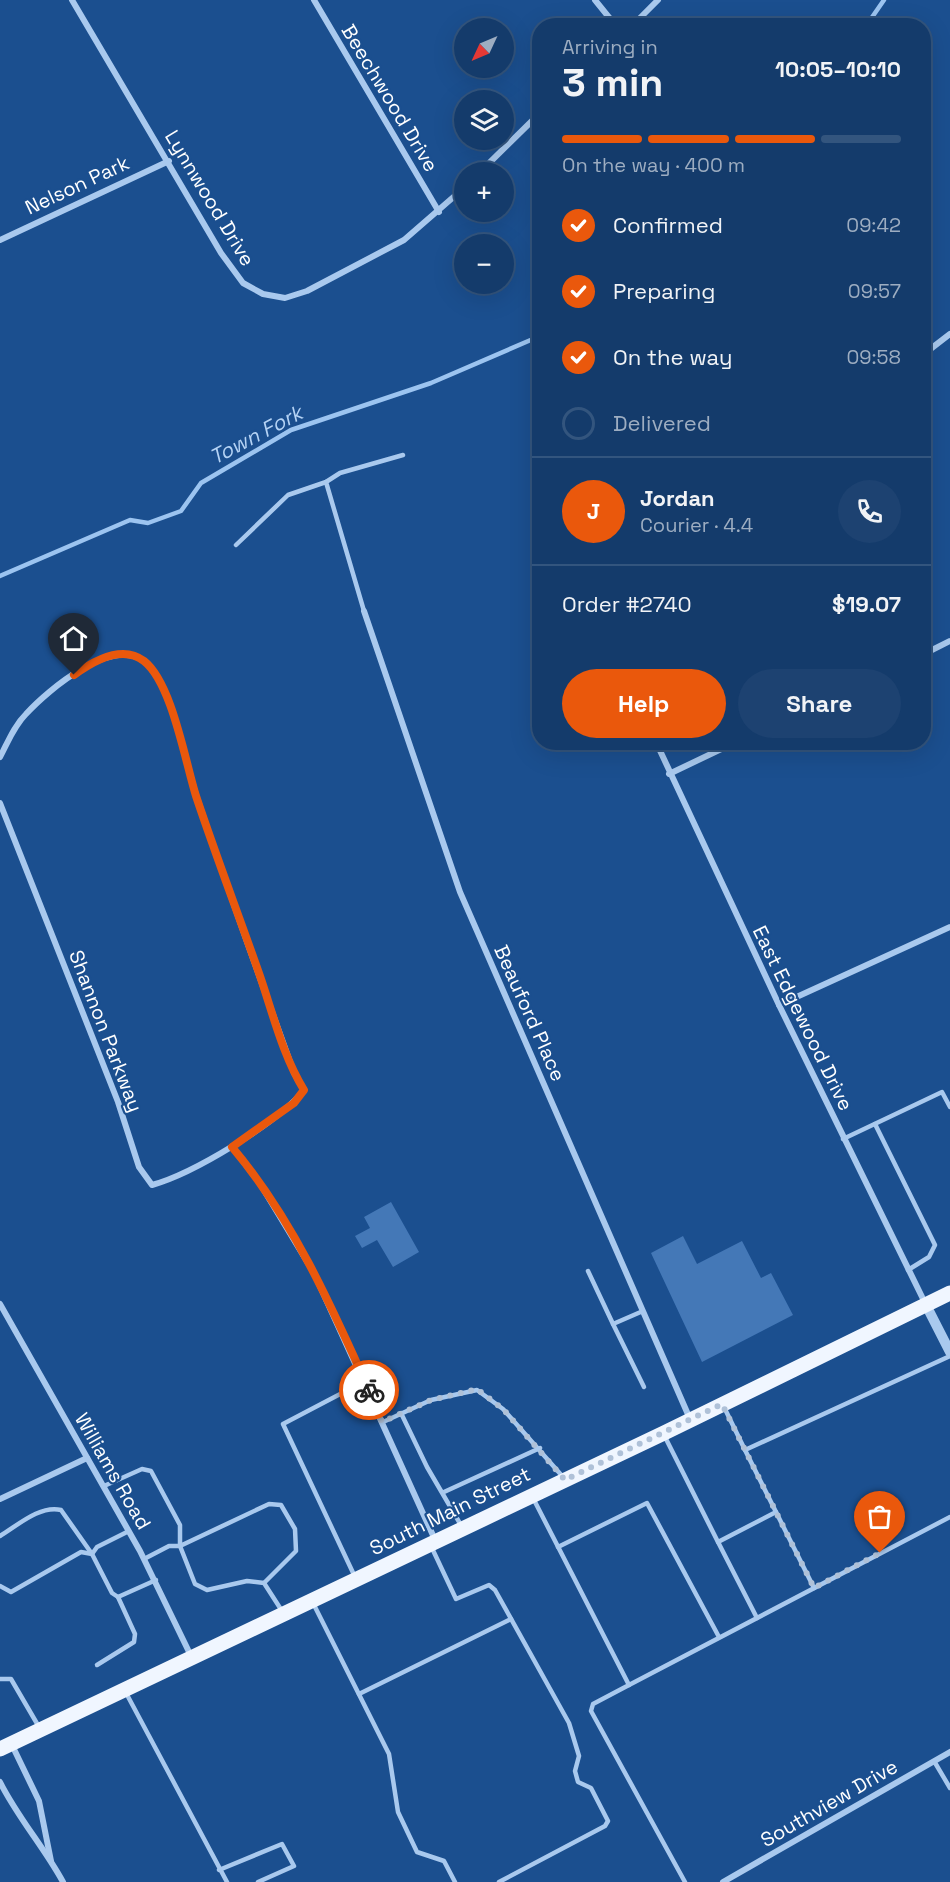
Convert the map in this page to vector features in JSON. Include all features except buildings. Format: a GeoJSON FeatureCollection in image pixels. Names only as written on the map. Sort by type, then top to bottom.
{"type":"FeatureCollection","features":[{"type":"Feature","properties":{"kind":"main road","name":"South Main Street"},"geometry":{"type":"LineString","coordinates":[[5,1746],[664,1433],[950,1293]]}},
{"type":"Feature","properties":{"kind":"street","name":"Lynnwood Drive"},"geometry":{"type":"LineString","coordinates":[[72,0],[169,161],[221,253],[243,283],[263,294],[285,298],[307,291],[404,240],[454,198]]}},
{"type":"Feature","properties":{"kind":"street","name":"Beechwood Drive"},"geometry":{"type":"LineString","coordinates":[[314,0],[439,212]]}},
{"type":"Feature","properties":{"kind":"street"},"geometry":{"type":"LineString","coordinates":[[595,0],[610,18]]}},
{"type":"Feature","properties":{"kind":"street"},"geometry":{"type":"LineString","coordinates":[[640,18],[658,0]]}},
{"type":"Feature","properties":{"kind":"street"},"geometry":{"type":"LineString","coordinates":[[490,162],[532,121]]}},
{"type":"Feature","properties":{"kind":"street","name":"Nelson Park"},"geometry":{"type":"LineString","coordinates":[[0,240],[169,161]]}},
{"type":"Feature","properties":{"kind":"street"},"geometry":{"type":"LineString","coordinates":[[931,349],[950,334]]}},
{"type":"Feature","properties":{"kind":"street","name":"Beauford Place"},"geometry":{"type":"LineString","coordinates":[[364,611],[460,892],[690,1419]]}},
{"type":"Feature","properties":{"kind":"street"},"geometry":{"type":"LineString","coordinates":[[931,650],[950,641]]}},
{"type":"Feature","properties":{"kind":"street","name":"Shannon Parkway"},"geometry":{"type":"LineString","coordinates":[[0,757],[26,713],[47,693],[87,665],[113,655],[125,654],[145,662],[159,677],[196,795],[294,1073],[304,1090],[294,1103],[232,1147],[173,1179],[152,1185],[145,1177],[118,1102],[0,804]]}},
{"type":"Feature","properties":{"kind":"street","name":"East Edgewood Drive"},"geometry":{"type":"LineString","coordinates":[[659,750],[843,1139],[926,1305]]}},
{"type":"Feature","properties":{"kind":"street"},"geometry":{"type":"LineString","coordinates":[[669,774],[719,750]]}},
{"type":"Feature","properties":{"kind":"street"},"geometry":{"type":"LineString","coordinates":[[779,1005],[950,927]]}},
{"type":"Feature","properties":{"kind":"street"},"geometry":{"type":"LineString","coordinates":[[232,1147],[259,1182],[297,1241],[365,1381],[433,1543]]}},
{"type":"Feature","properties":{"kind":"street","name":"Williams Road"},"geometry":{"type":"LineString","coordinates":[[0,1304],[156,1580],[191,1657]]}},
{"type":"Feature","properties":{"kind":"street"},"geometry":{"type":"LineString","coordinates":[[926,1305],[950,1354]]}},
{"type":"Feature","properties":{"kind":"street"},"geometry":{"type":"LineString","coordinates":[[0,1498],[87,1458]]}},
{"type":"Feature","properties":{"kind":"street"},"geometry":{"type":"LineString","coordinates":[[5,1746],[39,1801],[51,1861]]}},
{"type":"Feature","properties":{"kind":"street","name":"Southview Drive"},"geometry":{"type":"LineString","coordinates":[[723,1882],[950,1752]]}},
{"type":"Feature","properties":{"kind":"street"},"geometry":{"type":"LineString","coordinates":[[0,1782],[15,1813],[51,1861],[63,1882]]}},
{"type":"Feature","properties":{"kind":"lane"},"geometry":{"type":"LineString","coordinates":[[236,545],[288,495],[326,482],[340,473],[403,455]]}},
{"type":"Feature","properties":{"kind":"lane"},"geometry":{"type":"LineString","coordinates":[[326,482],[364,611]]}},
{"type":"Feature","properties":{"kind":"lane"},"geometry":{"type":"LineString","coordinates":[[843,1139],[950,1089]]}},
{"type":"Feature","properties":{"kind":"lane"},"geometry":{"type":"LineString","coordinates":[[942,1092],[950,1107]]}},
{"type":"Feature","properties":{"kind":"lane"},"geometry":{"type":"LineString","coordinates":[[874,1124],[935,1245],[929,1257],[908,1270]]}},
{"type":"Feature","properties":{"kind":"lane"},"geometry":{"type":"LineString","coordinates":[[588,1271],[644,1387]]}},
{"type":"Feature","properties":{"kind":"lane"},"geometry":{"type":"LineString","coordinates":[[613,1324],[643,1311]]}},
{"type":"Feature","properties":{"kind":"lane"},"geometry":{"type":"LineString","coordinates":[[745,1450],[950,1354]]}},
{"type":"Feature","properties":{"kind":"lane"},"geometry":{"type":"LineString","coordinates":[[356,1580],[283,1424],[365,1381]]}},
{"type":"Feature","properties":{"kind":"lane"},"geometry":{"type":"LineString","coordinates":[[382,1422],[431,1400],[477,1389],[503,1409],[540,1448],[565,1480]]}},
{"type":"Feature","properties":{"kind":"lane"},"geometry":{"type":"LineString","coordinates":[[722,1404],[814,1588]]}},
{"type":"Feature","properties":{"kind":"lane"},"geometry":{"type":"LineString","coordinates":[[401,1413],[427,1467],[444,1492],[463,1529]]}},
{"type":"Feature","properties":{"kind":"lane"},"geometry":{"type":"LineString","coordinates":[[664,1433],[757,1618]]}},
{"type":"Feature","properties":{"kind":"lane"},"geometry":{"type":"LineString","coordinates":[[444,1492],[540,1448]]}},
{"type":"Feature","properties":{"kind":"lane"},"geometry":{"type":"LineString","coordinates":[[104,1486],[142,1469],[151,1471],[180,1525],[180,1546],[195,1584],[207,1590],[247,1581],[264,1583]]}},
{"type":"Feature","properties":{"kind":"lane"},"geometry":{"type":"LineString","coordinates":[[531,1496],[629,1685]]}},
{"type":"Feature","properties":{"kind":"lane"},"geometry":{"type":"LineString","coordinates":[[558,1547],[646,1503],[720,1637]]}},
{"type":"Feature","properties":{"kind":"lane"},"geometry":{"type":"LineString","coordinates":[[144,1559],[169,1546],[180,1546],[269,1504],[280,1505],[295,1529],[296,1551],[264,1583]]}},
{"type":"Feature","properties":{"kind":"lane"},"geometry":{"type":"LineString","coordinates":[[0,1536],[42,1511],[61,1510],[92,1554],[112,1593],[118,1597],[135,1634],[134,1642],[97,1665]]}},
{"type":"Feature","properties":{"kind":"lane"},"geometry":{"type":"LineString","coordinates":[[718,1542],[776,1512]]}},
{"type":"Feature","properties":{"kind":"lane"},"geometry":{"type":"LineString","coordinates":[[685,1882],[591,1711],[593,1704],[950,1517]]}},
{"type":"Feature","properties":{"kind":"lane"},"geometry":{"type":"LineString","coordinates":[[92,1554],[97,1547],[129,1531]]}},
{"type":"Feature","properties":{"kind":"lane"},"geometry":{"type":"LineString","coordinates":[[433,1543],[456,1599],[489,1585],[495,1590],[569,1723],[579,1756],[575,1772],[578,1782],[591,1788],[608,1821],[605,1826],[499,1882]]}},
{"type":"Feature","properties":{"kind":"lane"},"geometry":{"type":"LineString","coordinates":[[0,1586],[11,1592],[81,1552],[92,1554]]}},
{"type":"Feature","properties":{"kind":"lane"},"geometry":{"type":"LineString","coordinates":[[118,1597],[156,1580]]}},
{"type":"Feature","properties":{"kind":"lane"},"geometry":{"type":"LineString","coordinates":[[264,1583],[284,1614]]}},
{"type":"Feature","properties":{"kind":"lane"},"geometry":{"type":"LineString","coordinates":[[312,1601],[389,1754],[398,1812],[417,1852],[444,1861],[455,1882]]}},
{"type":"Feature","properties":{"kind":"lane"},"geometry":{"type":"LineString","coordinates":[[359,1694],[511,1619]]}},
{"type":"Feature","properties":{"kind":"lane"},"geometry":{"type":"LineString","coordinates":[[0,1679],[10,1679],[40,1729]]}},
{"type":"Feature","properties":{"kind":"lane"},"geometry":{"type":"LineString","coordinates":[[124,1689],[227,1882]]}},
{"type":"Feature","properties":{"kind":"lane"},"geometry":{"type":"LineString","coordinates":[[934,1761],[950,1788]]}},
{"type":"Feature","properties":{"kind":"lane"},"geometry":{"type":"LineString","coordinates":[[219,1870],[282,1844],[294,1866],[258,1882]]}},
{"type":"Feature","properties":{"kind":"waterway","name":"Town Fork"},"geometry":{"type":"LineString","coordinates":[[872,18],[884,0]]}},
{"type":"Feature","properties":{"kind":"waterway","name":"Town Fork"},"geometry":{"type":"LineString","coordinates":[[0,576],[130,520],[148,523],[181,511],[201,483],[291,430],[431,383],[532,339]]}},
{"type":"Feature","properties":{"kind":"way so far"},"geometry":{"type":"LineString","coordinates":[[369,1390],[382,1422],[431,1400],[477,1389],[503,1409],[540,1448],[565,1480],[722,1404],[814,1588],[880,1553]]}},
{"type":"Feature","properties":{"kind":"route"},"geometry":{"type":"LineString","coordinates":[[74,675],[87,665],[113,655],[125,654],[136,656],[145,662],[159,677],[196,795],[294,1073],[304,1090],[294,1103],[232,1147],[259,1182],[297,1241],[369,1390]]}}]}
